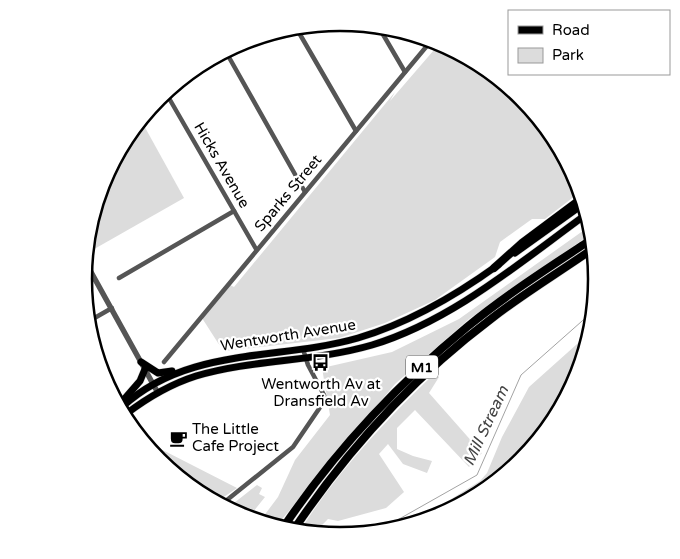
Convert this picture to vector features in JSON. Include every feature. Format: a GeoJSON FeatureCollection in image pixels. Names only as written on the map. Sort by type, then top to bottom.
{"type":"FeatureCollection","features":[{"type":"Feature","properties":{"kind":"highway"},"geometry":{"type":"LineString","coordinates":[[494,268],[522,243],[576,202]]}},
{"type":"Feature","properties":{"kind":"highway","name":"M1"},"geometry":{"type":"LineString","coordinates":[[288,522],[345,447],[405,382],[475,321],[585,244]]}},
{"type":"Feature","properties":{"kind":"highway","name":"M1"},"geometry":{"type":"LineString","coordinates":[[298,524],[344,460],[369,430],[423,376],[492,318],[587,253]]}},
{"type":"Feature","properties":{"kind":"main road","name":"Wentworth Avenue"},"geometry":{"type":"LineString","coordinates":[[125,404],[154,384],[191,367],[234,357],[303,349],[357,338],[400,323],[433,307],[494,268],[578,208]]}},
{"type":"Feature","properties":{"kind":"main road","name":"Wentworth Avenue"},"geometry":{"type":"LineString","coordinates":[[130,411],[158,393],[188,379],[211,372],[350,351],[418,328],[468,298],[581,218]]}},
{"type":"Feature","properties":{"kind":"main road"},"geometry":{"type":"LineString","coordinates":[[124,402],[140,381],[143,365],[158,373],[191,367]]}},
{"type":"Feature","properties":{"kind":"street"},"geometry":{"type":"LineString","coordinates":[[300,34],[356,131]]}},
{"type":"Feature","properties":{"kind":"street"},"geometry":{"type":"LineString","coordinates":[[383,35],[405,72]]}},
{"type":"Feature","properties":{"kind":"street","name":"Sparks Street"},"geometry":{"type":"LineString","coordinates":[[164,362],[256,249],[426,47]]}},
{"type":"Feature","properties":{"kind":"street"},"geometry":{"type":"LineString","coordinates":[[229,58],[305,192]]}},
{"type":"Feature","properties":{"kind":"street","name":"Hicks Avenue"},"geometry":{"type":"LineString","coordinates":[[169,99],[256,249]]}},
{"type":"Feature","properties":{"kind":"street"},"geometry":{"type":"LineString","coordinates":[[119,278],[234,212]]}},
{"type":"Feature","properties":{"kind":"street"},"geometry":{"type":"LineString","coordinates":[[92,273],[158,393]]}},
{"type":"Feature","properties":{"kind":"street"},"geometry":{"type":"LineString","coordinates":[[95,318],[112,308]]}},
{"type":"Feature","properties":{"kind":"street"},"geometry":{"type":"LineString","coordinates":[[227,500],[293,447],[322,406],[324,395],[305,359],[303,349]]}},
{"type":"Feature","properties":{"kind":"green space"},"geometry":{"type":"Polygon","coordinates":[[[434,50],[450,57],[478,73],[504,93],[527,116],[555,155],[574,197],[545,219],[532,219],[500,242],[495,257],[435,300],[385,323],[339,338],[225,351],[202,318],[230,285],[234,287],[395,92],[390,101],[434,50]]]}},
{"type":"Feature","properties":{"kind":"green space"},"geometry":{"type":"Polygon","coordinates":[[[144,126],[184,198],[94,249],[100,215],[111,184],[125,155],[144,126]]]}},
{"type":"Feature","properties":{"kind":"green space"},"geometry":{"type":"Polygon","coordinates":[[[583,231],[584,239],[469,319],[395,384],[281,520],[264,516],[278,497],[295,460],[330,415],[322,368],[392,352],[459,319],[583,231]]]}},
{"type":"Feature","properties":{"kind":"green space"},"geometry":{"type":"Polygon","coordinates":[[[581,341],[563,389],[537,431],[527,443],[504,466],[478,486],[433,510],[480,481],[487,473],[502,437],[529,387],[581,341]]]}},
{"type":"Feature","properties":{"kind":"green space"},"geometry":{"type":"Polygon","coordinates":[[[435,373],[439,377],[429,393],[482,453],[469,467],[415,410],[397,428],[397,449],[432,461],[427,473],[403,464],[388,444],[379,454],[404,492],[386,508],[338,521],[328,519],[320,527],[304,525],[346,467],[398,409],[435,373]]]}},
{"type":"Feature","properties":{"kind":"green space"},"geometry":{"type":"Polygon","coordinates":[[[157,447],[237,488],[223,498],[202,486],[176,466],[157,447]]]}},
{"type":"Feature","properties":{"kind":"green space"},"geometry":{"type":"Polygon","coordinates":[[[257,485],[262,488],[259,494],[265,497],[253,512],[234,503],[257,485]]]}},
{"type":"Feature","properties":{"kind":"waterway","name":"Mill Stream"},"geometry":{"type":"LineString","coordinates":[[395,521],[477,475],[521,375],[585,319]]}},
{"type":"Feature","properties":{"kind":"place","name":"Wentworth Av at Dransfield Av"},"geometry":{"type":"Point","coordinates":[321,363]}},
{"type":"Feature","properties":{"kind":"place","name":"The Little Cafe Project"},"geometry":{"type":"Point","coordinates":[178,438]}}]}
